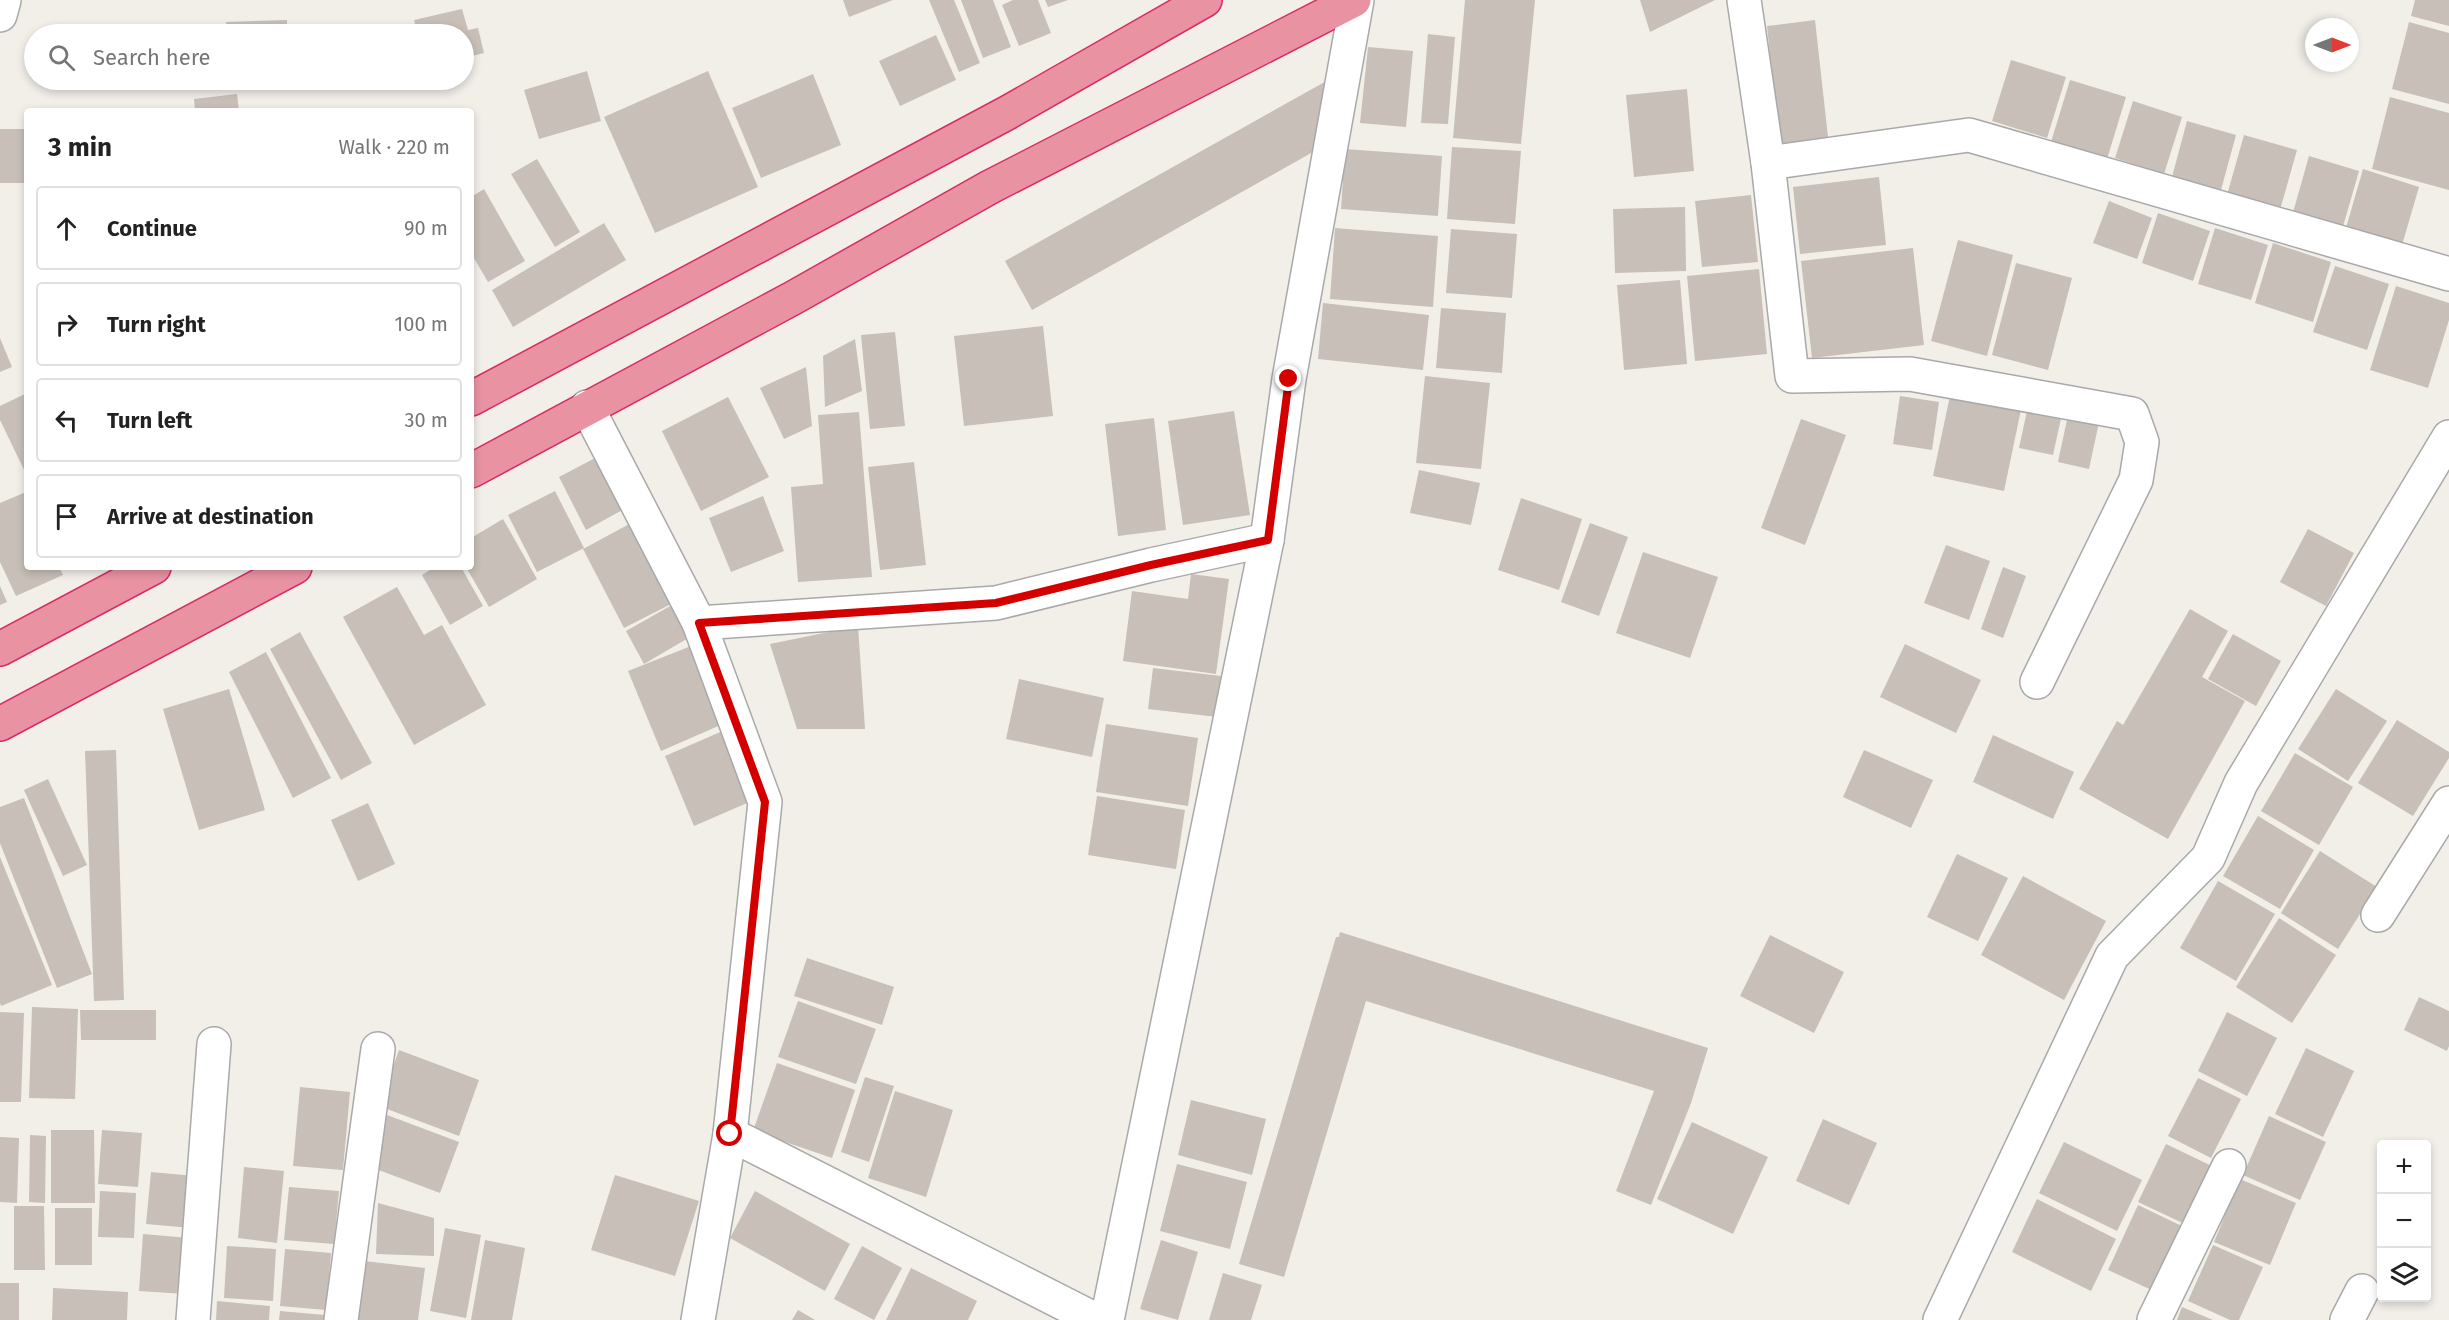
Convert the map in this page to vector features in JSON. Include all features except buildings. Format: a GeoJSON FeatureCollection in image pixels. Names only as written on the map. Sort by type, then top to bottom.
{"type":"FeatureCollection","features":[{"type":"Feature","properties":{"kind":"highway"},"geometry":{"type":"LineString","coordinates":[[474,397],[939,150],[1205,0]]}},
{"type":"Feature","properties":{"kind":"highway"},"geometry":{"type":"LineString","coordinates":[[474,469],[793,298],[990,188],[1355,0]]}},
{"type":"Feature","properties":{"kind":"highway"},"geometry":{"type":"LineString","coordinates":[[0,649],[148,570]]}},
{"type":"Feature","properties":{"kind":"highway"},"geometry":{"type":"LineString","coordinates":[[0,724],[290,570]]}},
{"type":"Feature","properties":{"kind":"street"},"geometry":{"type":"LineString","coordinates":[[0,15],[4,0]]}},
{"type":"Feature","properties":{"kind":"street"},"geometry":{"type":"LineString","coordinates":[[1107,1320],[1268,540],[1289,379],[1355,0]]}},
{"type":"Feature","properties":{"kind":"street"},"geometry":{"type":"LineString","coordinates":[[1744,0],[1768,163],[1792,376],[1910,374],[2132,414],[2142,442],[2136,480],[2037,682]]}},
{"type":"Feature","properties":{"kind":"street"},"geometry":{"type":"LineString","coordinates":[[1768,163],[1969,135],[2449,274]]}},
{"type":"Feature","properties":{"kind":"street"},"geometry":{"type":"LineString","coordinates":[[587,408],[699,623],[765,802],[730,1134],[698,1320]]}},
{"type":"Feature","properties":{"kind":"street"},"geometry":{"type":"LineString","coordinates":[[1940,1320],[2112,956],[2208,858],[2241,783],[2449,437]]}},
{"type":"Feature","properties":{"kind":"street"},"geometry":{"type":"LineString","coordinates":[[699,623],[996,603],[1151,565],[1268,540]]}},
{"type":"Feature","properties":{"kind":"street"},"geometry":{"type":"LineString","coordinates":[[2378,915],[2449,803]]}},
{"type":"Feature","properties":{"kind":"street"},"geometry":{"type":"LineString","coordinates":[[193,1320],[214,1044]]}},
{"type":"Feature","properties":{"kind":"street"},"geometry":{"type":"LineString","coordinates":[[341,1320],[378,1049]]}},
{"type":"Feature","properties":{"kind":"street"},"geometry":{"type":"LineString","coordinates":[[730,1134],[1096,1320]]}},
{"type":"Feature","properties":{"kind":"street"},"geometry":{"type":"LineString","coordinates":[[2154,1320],[2229,1166]]}},
{"type":"Feature","properties":{"kind":"street"},"geometry":{"type":"LineString","coordinates":[[2347,1320],[2362,1291]]}},
{"type":"Feature","properties":{"kind":"route"},"geometry":{"type":"LineString","coordinates":[[730,1134],[765,802],[699,623],[996,603],[1151,565],[1268,540],[1289,379]]}}]}
